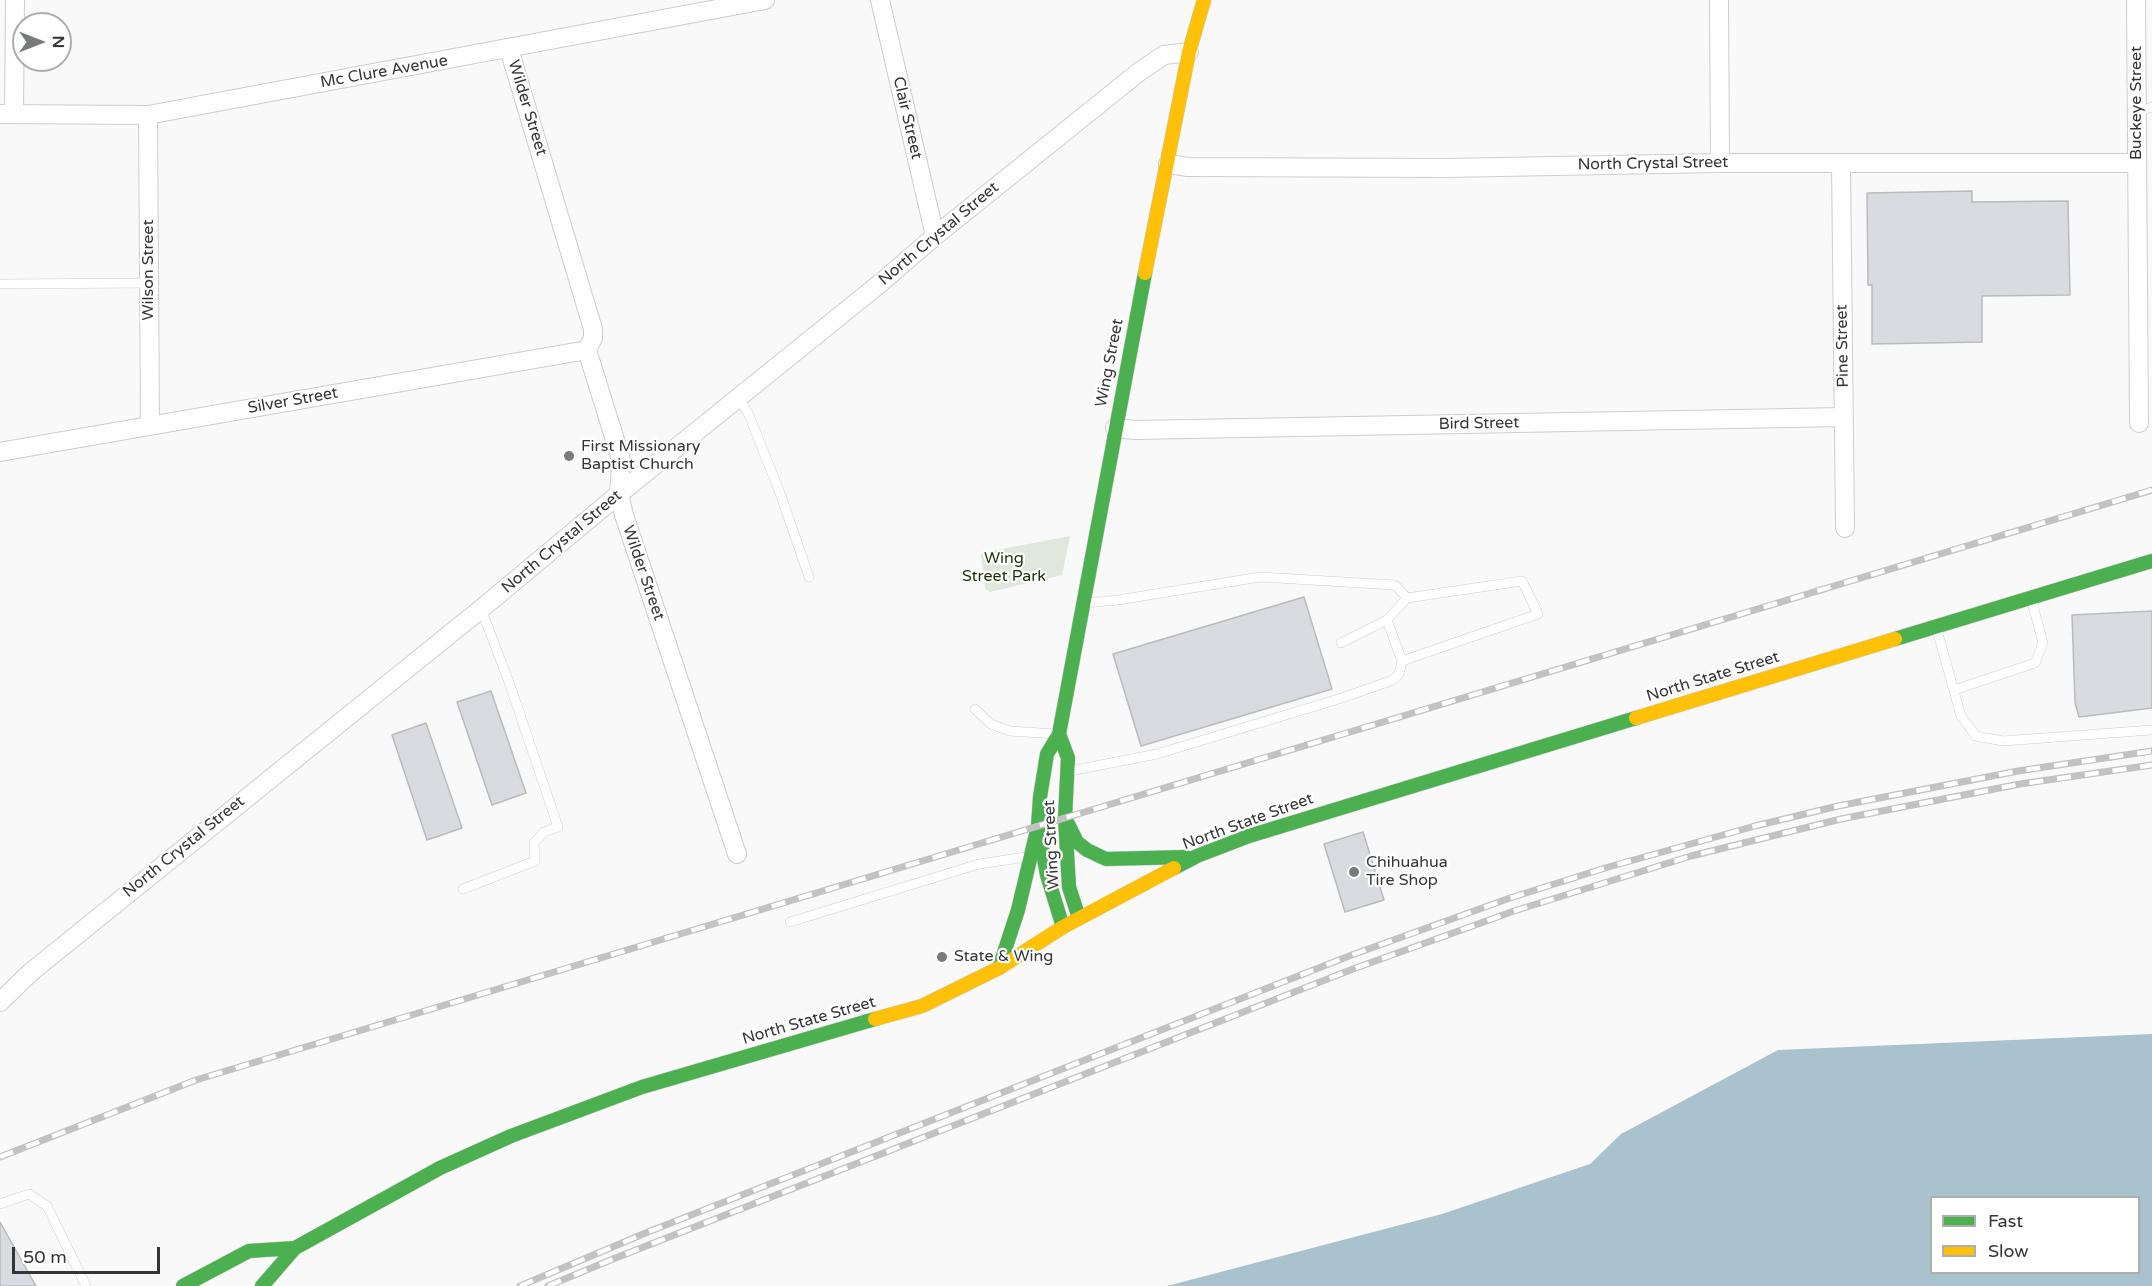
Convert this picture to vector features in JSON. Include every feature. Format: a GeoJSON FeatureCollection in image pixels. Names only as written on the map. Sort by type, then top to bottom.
{"type":"FeatureCollection","features":[{"type":"Feature","properties":{"kind":"main road","name":"Wing Street"},"geometry":{"type":"LineString","coordinates":[[1063,927],[1047,875],[1038,826],[1047,754],[1059,734],[1150,244],[1189,52],[1204,0]]}},
{"type":"Feature","properties":{"kind":"main road","name":"North State Street"},"geometry":{"type":"LineString","coordinates":[[262,1286],[295,1248],[440,1168],[511,1136],[642,1087],[921,1006],[999,968],[1063,927],[1197,856],[1249,836],[2152,561]]}},
{"type":"Feature","properties":{"kind":"main road","name":"Wing Street"},"geometry":{"type":"LineString","coordinates":[[1059,734],[1068,758],[1065,818],[1070,891],[1079,918]]}},
{"type":"Feature","properties":{"kind":"main road"},"geometry":{"type":"LineString","coordinates":[[1065,818],[1077,842],[1087,850],[1106,859],[1197,856]]}},
{"type":"Feature","properties":{"kind":"main road"},"geometry":{"type":"LineString","coordinates":[[999,968],[1018,910],[1038,826]]}},
{"type":"Feature","properties":{"kind":"main road","name":"North State Street"},"geometry":{"type":"LineString","coordinates":[[183,1286],[249,1251],[295,1248]]}},
{"type":"Feature","properties":{"kind":"street"},"geometry":{"type":"LineString","coordinates":[[7,114],[15,0]]}},
{"type":"Feature","properties":{"kind":"street","name":"Mc Clure Avenue"},"geometry":{"type":"LineString","coordinates":[[7,114],[148,115],[509,49],[733,3],[765,0]]}},
{"type":"Feature","properties":{"kind":"street","name":"Clair Street"},"geometry":{"type":"LineString","coordinates":[[880,0],[935,236]]}},
{"type":"Feature","properties":{"kind":"street"},"geometry":{"type":"LineString","coordinates":[[1719,0],[1720,163]]}},
{"type":"Feature","properties":{"kind":"street","name":"Buckeye Street"},"geometry":{"type":"LineString","coordinates":[[2136,0],[2145,109],[2138,163],[2146,401],[2139,423]]}},
{"type":"Feature","properties":{"kind":"street","name":"Wilder Street"},"geometry":{"type":"LineString","coordinates":[[509,49],[594,328],[587,350],[620,456],[620,494],[624,515],[737,854]]}},
{"type":"Feature","properties":{"kind":"street","name":"North Crystal Street"},"geometry":{"type":"LineString","coordinates":[[0,1002],[49,957],[481,609],[935,236],[1139,72],[1164,55],[1189,52]]}},
{"type":"Feature","properties":{"kind":"street","name":"Wilson Street"},"geometry":{"type":"LineString","coordinates":[[148,115],[150,425]]}},
{"type":"Feature","properties":{"kind":"street","name":"North Crystal Street"},"geometry":{"type":"LineString","coordinates":[[1168,164],[1188,167],[1445,168],[1720,163],[2138,163]]}},
{"type":"Feature","properties":{"kind":"street","name":"Pine Street"},"geometry":{"type":"LineString","coordinates":[[1841,164],[1845,528]]}},
{"type":"Feature","properties":{"kind":"street","name":"Silver Street"},"geometry":{"type":"LineString","coordinates":[[0,452],[587,350]]}},
{"type":"Feature","properties":{"kind":"street","name":"Bird Street"},"geometry":{"type":"LineString","coordinates":[[1115,428],[1135,430],[1844,417]]}},
{"type":"Feature","properties":{"kind":"lane"},"geometry":{"type":"LineString","coordinates":[[0,284],[150,283]]}},
{"type":"Feature","properties":{"kind":"lane"},"geometry":{"type":"LineString","coordinates":[[739,398],[749,415],[780,493],[809,577]]}},
{"type":"Feature","properties":{"kind":"lane"},"geometry":{"type":"LineString","coordinates":[[1083,603],[1118,600],[1260,577],[1395,585],[1407,598]]}},
{"type":"Feature","properties":{"kind":"lane"},"geometry":{"type":"LineString","coordinates":[[1341,643],[1387,620],[1407,598],[1522,581],[1538,614],[1402,661]]}},
{"type":"Feature","properties":{"kind":"lane"},"geometry":{"type":"LineString","coordinates":[[1954,690],[2035,663],[2043,643],[2031,598]]}},
{"type":"Feature","properties":{"kind":"lane"},"geometry":{"type":"LineString","coordinates":[[463,889],[535,861],[534,843],[544,832],[558,827],[509,682],[481,609]]}},
{"type":"Feature","properties":{"kind":"lane"},"geometry":{"type":"LineString","coordinates":[[1067,771],[1157,754],[1342,698],[1393,680],[1399,674],[1402,661],[1387,620]]}},
{"type":"Feature","properties":{"kind":"lane"},"geometry":{"type":"LineString","coordinates":[[1936,627],[1961,716],[1976,736],[2003,741],[2152,730]]}},
{"type":"Feature","properties":{"kind":"lane"},"geometry":{"type":"LineString","coordinates":[[975,709],[991,724],[1010,731],[1059,734]]}},
{"type":"Feature","properties":{"kind":"lane"},"geometry":{"type":"LineString","coordinates":[[790,922],[979,864],[1031,856]]}},
{"type":"Feature","properties":{"kind":"lane"},"geometry":{"type":"LineString","coordinates":[[0,1204],[29,1194],[47,1206],[86,1286]]}},
{"type":"Feature","properties":{"kind":"green space","name":"Wing Street Park"},"geometry":{"type":"Polygon","coordinates":[[[1070,536],[1062,575],[990,592],[985,589],[981,553],[1070,536]]]}},
{"type":"Feature","properties":{"kind":"water"},"geometry":{"type":"Polygon","coordinates":[[[2152,1034],[2152,1286],[1167,1286],[1442,1214],[1590,1164],[1621,1134],[1778,1050],[2152,1034]]]}},
{"type":"Feature","properties":{"kind":"building"},"geometry":{"type":"Polygon","coordinates":[[[1972,191],[1972,202],[2068,201],[2070,295],[1982,296],[1982,342],[1872,344],[1872,285],[1868,285],[1867,193],[1972,191]]]}},
{"type":"Feature","properties":{"kind":"building"},"geometry":{"type":"Polygon","coordinates":[[[1304,597],[1332,689],[1141,746],[1113,654],[1304,597]]]}},
{"type":"Feature","properties":{"kind":"building"},"geometry":{"type":"Polygon","coordinates":[[[2152,611],[2152,708],[2079,717],[2075,703],[2072,615],[2152,611]]]}},
{"type":"Feature","properties":{"kind":"building"},"geometry":{"type":"Polygon","coordinates":[[[491,691],[526,793],[492,805],[457,702],[491,691]]]}},
{"type":"Feature","properties":{"kind":"building"},"geometry":{"type":"Polygon","coordinates":[[[426,723],[462,828],[427,840],[392,735],[426,723]]]}},
{"type":"Feature","properties":{"kind":"building","name":"Chihuahua Tire Shop"},"geometry":{"type":"Polygon","coordinates":[[[1363,832],[1384,900],[1345,912],[1324,844],[1363,832]]]}},
{"type":"Feature","properties":{"kind":"building"},"geometry":{"type":"Polygon","coordinates":[[[0,1222],[36,1286],[0,1286],[0,1222]]]}},
{"type":"Feature","properties":{"kind":"railway"},"geometry":{"type":"LineString","coordinates":[[0,1157],[196,1080],[2152,490]]}},
{"type":"Feature","properties":{"kind":"railway"},"geometry":{"type":"LineString","coordinates":[[520,1286],[648,1232],[1349,956],[1510,898],[1605,868],[1755,826],[1838,806],[2018,771],[2152,751]]}},
{"type":"Feature","properties":{"kind":"railway"},"geometry":{"type":"LineString","coordinates":[[548,1286],[1353,969],[1514,911],[1691,856],[1841,819],[2020,784],[2152,765]]}},
{"type":"Feature","properties":{"kind":"traffic: fast"},"geometry":{"type":"LineString","coordinates":[[1063,927],[1047,875],[1038,826],[1040,797],[1047,754],[1059,734],[1145,273]]}},
{"type":"Feature","properties":{"kind":"traffic: fast"},"geometry":{"type":"LineString","coordinates":[[1895,639],[2152,561]]}},
{"type":"Feature","properties":{"kind":"traffic: fast"},"geometry":{"type":"LineString","coordinates":[[1174,868],[1197,856],[1249,836],[1636,718]]}},
{"type":"Feature","properties":{"kind":"traffic: fast"},"geometry":{"type":"LineString","coordinates":[[1059,734],[1068,758],[1065,818],[1069,887],[1079,918]]}},
{"type":"Feature","properties":{"kind":"traffic: fast"},"geometry":{"type":"LineString","coordinates":[[1065,818],[1077,842],[1087,850],[1106,859],[1186,857]]}},
{"type":"Feature","properties":{"kind":"traffic: fast"},"geometry":{"type":"LineString","coordinates":[[999,968],[1018,910],[1038,826]]}},
{"type":"Feature","properties":{"kind":"traffic: fast"},"geometry":{"type":"LineString","coordinates":[[262,1286],[295,1248],[440,1168],[511,1136],[642,1087],[875,1019]]}},
{"type":"Feature","properties":{"kind":"traffic: fast"},"geometry":{"type":"LineString","coordinates":[[183,1286],[249,1251],[295,1248]]}},
{"type":"Feature","properties":{"kind":"traffic: slow"},"geometry":{"type":"LineString","coordinates":[[1145,273],[1189,52],[1204,0]]}},
{"type":"Feature","properties":{"kind":"traffic: slow"},"geometry":{"type":"LineString","coordinates":[[1636,718],[1895,639]]}},
{"type":"Feature","properties":{"kind":"traffic: slow"},"geometry":{"type":"LineString","coordinates":[[875,1019],[922,1006],[999,968],[1063,927],[1174,868]]}},
{"type":"Feature","properties":{"kind":"place","name":"First Missionary Baptist Church"},"geometry":{"type":"Point","coordinates":[569,456]}},
{"type":"Feature","properties":{"kind":"place","name":"Chihuahua Tire Shop"},"geometry":{"type":"Point","coordinates":[1354,872]}},
{"type":"Feature","properties":{"kind":"place","name":"State & Wing"},"geometry":{"type":"Point","coordinates":[942,957]}}]}
